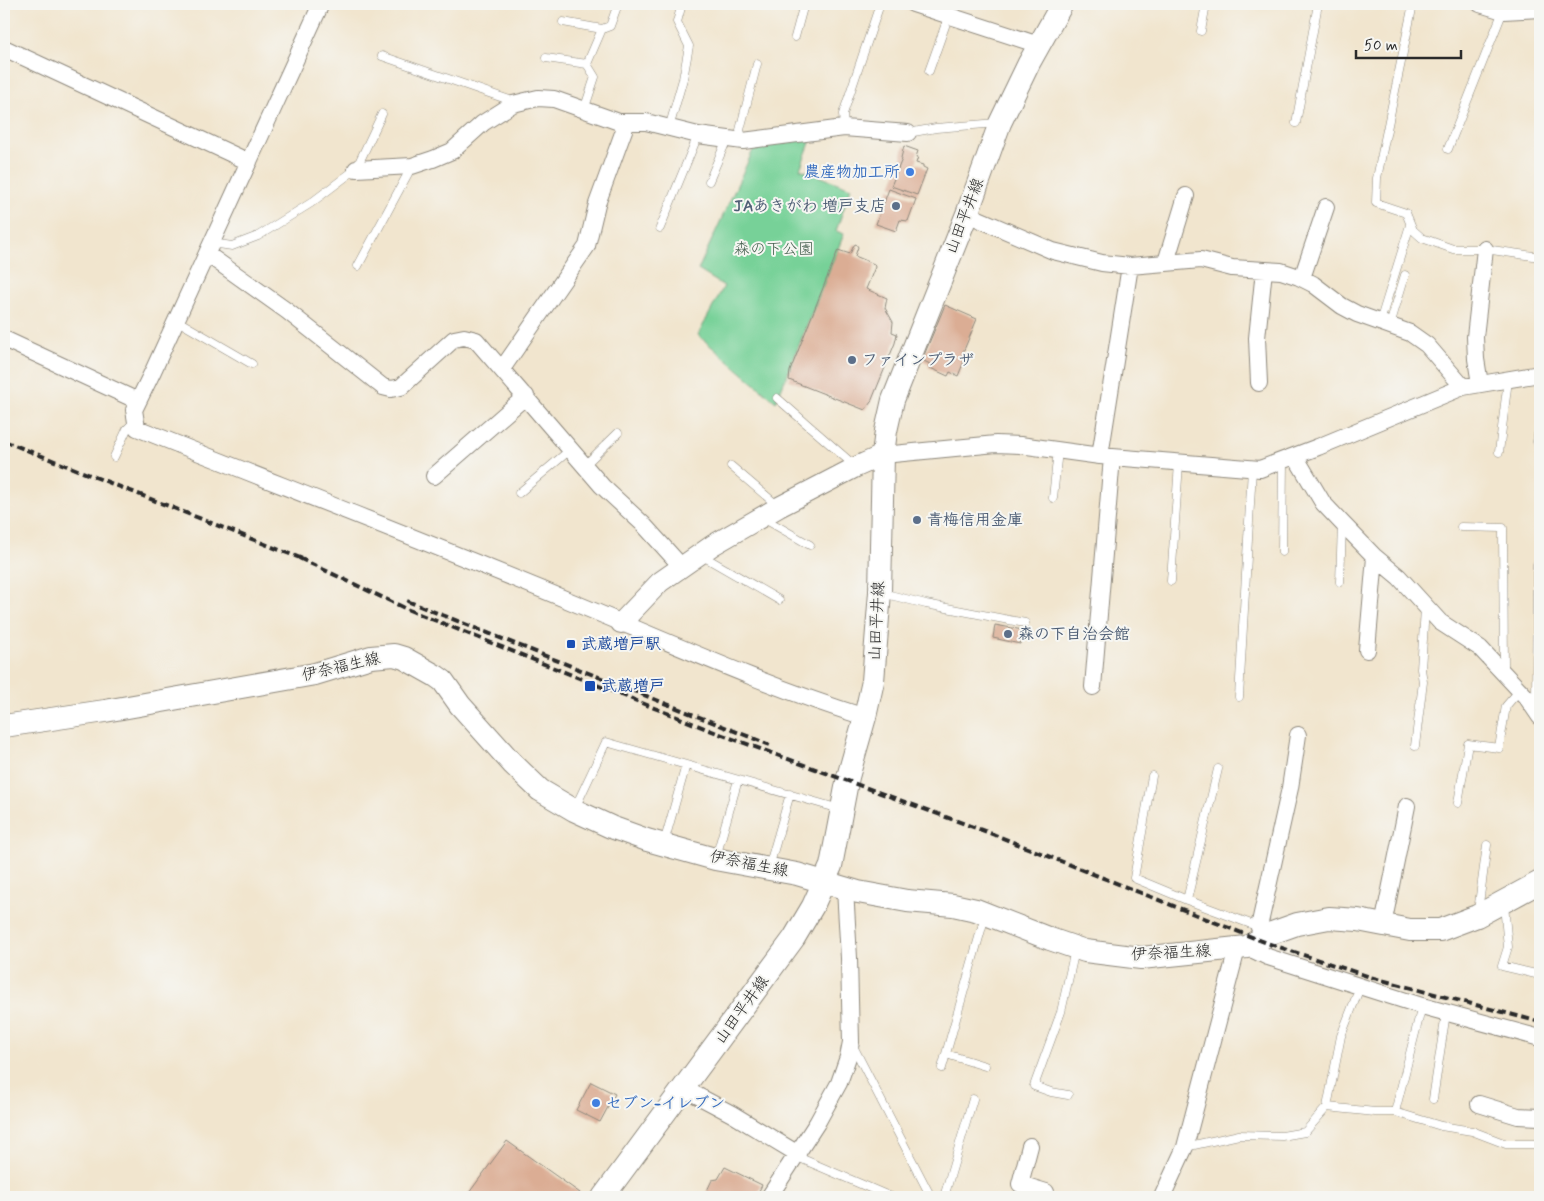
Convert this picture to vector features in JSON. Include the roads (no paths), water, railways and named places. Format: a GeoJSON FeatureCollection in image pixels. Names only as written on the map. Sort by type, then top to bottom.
{"type":"FeatureCollection","features":[{"type":"Feature","properties":{"kind":"main road","name":"山田平井線"},"geometry":{"type":"LineString","coordinates":[[603,1197],[794,938],[813,906],[835,886],[835,849],[842,809],[848,777],[866,717],[876,662],[880,592],[883,456],[886,431],[894,400],[967,214],[1000,123],[1062,4]]}},
{"type":"Feature","properties":{"kind":"main road","name":"伊奈福生線"},"geometry":{"type":"LineString","coordinates":[[4,726],[105,711],[315,674],[371,657],[394,655],[404,658],[443,681],[460,705],[512,763],[540,790],[574,810],[611,827],[663,845],[715,859],[798,874],[835,886],[907,901],[953,905],[986,914],[1085,951],[1141,958],[1242,948],[1264,931],[1329,918],[1358,920],[1410,930],[1440,930],[1478,916],[1540,882]]}},
{"type":"Feature","properties":{"kind":"street"},"geometry":{"type":"LineString","coordinates":[[321,4],[134,410],[137,428],[763,681],[828,706],[866,717]]}},
{"type":"Feature","properties":{"kind":"street"},"geometry":{"type":"LineString","coordinates":[[913,4],[1039,45]]}},
{"type":"Feature","properties":{"kind":"street"},"geometry":{"type":"LineString","coordinates":[[1480,4],[1502,11],[1539,10]]}},
{"type":"Feature","properties":{"kind":"street"},"geometry":{"type":"LineString","coordinates":[[4,48],[248,162]]}},
{"type":"Feature","properties":{"kind":"street"},"geometry":{"type":"LineString","coordinates":[[356,169],[412,166],[452,151],[483,124],[513,104],[538,98],[554,99],[619,122],[646,122],[698,135],[743,141],[844,128],[908,132]]}},
{"type":"Feature","properties":{"kind":"street"},"geometry":{"type":"LineString","coordinates":[[502,369],[587,246],[597,204],[627,122]]}},
{"type":"Feature","properties":{"kind":"street"},"geometry":{"type":"LineString","coordinates":[[1166,262],[1186,196]]}},
{"type":"Feature","properties":{"kind":"street"},"geometry":{"type":"LineString","coordinates":[[1302,278],[1326,207]]}},
{"type":"Feature","properties":{"kind":"street"},"geometry":{"type":"LineString","coordinates":[[967,214],[1053,251],[1102,264],[1130,266],[1202,260],[1232,268],[1281,272],[1302,278],[1342,306],[1357,314],[1410,333],[1427,345],[1463,387]]}},
{"type":"Feature","properties":{"kind":"street"},"geometry":{"type":"LineString","coordinates":[[210,248],[383,387],[391,389],[401,387],[454,339],[476,340],[602,486],[643,524],[681,566]]}},
{"type":"Feature","properties":{"kind":"street"},"geometry":{"type":"LineString","coordinates":[[1480,384],[1475,338],[1485,248]]}},
{"type":"Feature","properties":{"kind":"street"},"geometry":{"type":"LineString","coordinates":[[1092,687],[1106,457],[1130,266]]}},
{"type":"Feature","properties":{"kind":"street"},"geometry":{"type":"LineString","coordinates":[[1258,383],[1258,338],[1264,270]]}},
{"type":"Feature","properties":{"kind":"street"},"geometry":{"type":"LineString","coordinates":[[4,339],[138,401]]}},
{"type":"Feature","properties":{"kind":"street"},"geometry":{"type":"LineString","coordinates":[[621,623],[660,582],[699,554],[780,507],[856,467],[883,456],[996,444],[1020,445],[1106,457],[1260,469],[1463,387],[1540,374]]}},
{"type":"Feature","properties":{"kind":"street"},"geometry":{"type":"LineString","coordinates":[[434,476],[526,396]]}},
{"type":"Feature","properties":{"kind":"street"},"geometry":{"type":"LineString","coordinates":[[1289,458],[1323,503],[1375,557],[1399,576],[1440,622],[1480,648],[1504,672],[1538,713]]}},
{"type":"Feature","properties":{"kind":"street"},"geometry":{"type":"LineString","coordinates":[[1367,650],[1375,557]]}},
{"type":"Feature","properties":{"kind":"street"},"geometry":{"type":"LineString","coordinates":[[1264,931],[1298,735]]}},
{"type":"Feature","properties":{"kind":"street"},"geometry":{"type":"LineString","coordinates":[[1383,925],[1407,806]]}},
{"type":"Feature","properties":{"kind":"street"},"geometry":{"type":"LineString","coordinates":[[769,1197],[817,1123],[839,1082],[852,1042],[849,958],[835,886]]}},
{"type":"Feature","properties":{"kind":"street"},"geometry":{"type":"LineString","coordinates":[[1162,1197],[1185,1147],[1242,948],[1422,1006],[1540,1038]]}},
{"type":"Feature","properties":{"kind":"street"},"geometry":{"type":"LineString","coordinates":[[683,1088],[732,1114],[798,1154]]}},
{"type":"Feature","properties":{"kind":"street"},"geometry":{"type":"LineString","coordinates":[[1479,1104],[1518,1116],[1540,1117]]}},
{"type":"Feature","properties":{"kind":"street"},"geometry":{"type":"LineString","coordinates":[[1030,1146],[1020,1184],[1046,1192],[1045,1197]]}},
{"type":"Feature","properties":{"kind":"lane"},"geometry":{"type":"LineString","coordinates":[[563,22],[602,29],[610,26],[618,4]]}},
{"type":"Feature","properties":{"kind":"lane"},"geometry":{"type":"LineString","coordinates":[[670,128],[689,46],[677,22],[682,4]]}},
{"type":"Feature","properties":{"kind":"lane"},"geometry":{"type":"LineString","coordinates":[[795,37],[804,4]]}},
{"type":"Feature","properties":{"kind":"lane"},"geometry":{"type":"LineString","coordinates":[[844,128],[843,114],[880,4]]}},
{"type":"Feature","properties":{"kind":"lane"},"geometry":{"type":"LineString","coordinates":[[1201,31],[1206,4]]}},
{"type":"Feature","properties":{"kind":"lane"},"geometry":{"type":"LineString","coordinates":[[1296,123],[1318,4]]}},
{"type":"Feature","properties":{"kind":"lane"},"geometry":{"type":"LineString","coordinates":[[1413,4],[1378,178],[1376,203],[1406,213],[1413,230],[1422,238],[1453,249],[1485,248],[1540,257]]}},
{"type":"Feature","properties":{"kind":"lane"},"geometry":{"type":"LineString","coordinates":[[1448,149],[1502,11]]}},
{"type":"Feature","properties":{"kind":"lane"},"geometry":{"type":"LineString","coordinates":[[929,71],[949,15]]}},
{"type":"Feature","properties":{"kind":"lane"},"geometry":{"type":"LineString","coordinates":[[587,64],[602,29]]}},
{"type":"Feature","properties":{"kind":"lane"},"geometry":{"type":"LineString","coordinates":[[382,56],[517,103]]}},
{"type":"Feature","properties":{"kind":"lane"},"geometry":{"type":"LineString","coordinates":[[546,58],[587,64],[596,77],[584,110]]}},
{"type":"Feature","properties":{"kind":"lane"},"geometry":{"type":"LineString","coordinates":[[743,141],[740,130],[756,64]]}},
{"type":"Feature","properties":{"kind":"lane"},"geometry":{"type":"LineString","coordinates":[[210,248],[232,246],[258,236],[311,204],[356,169],[382,114]]}},
{"type":"Feature","properties":{"kind":"lane"},"geometry":{"type":"LineString","coordinates":[[908,132],[1000,123]]}},
{"type":"Feature","properties":{"kind":"lane"},"geometry":{"type":"LineString","coordinates":[[660,228],[698,135]]}},
{"type":"Feature","properties":{"kind":"lane"},"geometry":{"type":"LineString","coordinates":[[708,181],[727,139]]}},
{"type":"Feature","properties":{"kind":"lane"},"geometry":{"type":"LineString","coordinates":[[358,266],[412,166]]}},
{"type":"Feature","properties":{"kind":"lane"},"geometry":{"type":"LineString","coordinates":[[1385,324],[1410,225]]}},
{"type":"Feature","properties":{"kind":"lane"},"geometry":{"type":"LineString","coordinates":[[1385,324],[1406,275]]}},
{"type":"Feature","properties":{"kind":"lane"},"geometry":{"type":"LineString","coordinates":[[176,320],[252,364]]}},
{"type":"Feature","properties":{"kind":"lane"},"geometry":{"type":"LineString","coordinates":[[1499,452],[1508,380]]}},
{"type":"Feature","properties":{"kind":"lane"},"geometry":{"type":"LineString","coordinates":[[777,398],[856,467]]}},
{"type":"Feature","properties":{"kind":"lane"},"geometry":{"type":"LineString","coordinates":[[114,456],[126,429],[136,420]]}},
{"type":"Feature","properties":{"kind":"lane"},"geometry":{"type":"LineString","coordinates":[[1537,442],[1540,422]]}},
{"type":"Feature","properties":{"kind":"lane"},"geometry":{"type":"LineString","coordinates":[[585,465],[618,433]]}},
{"type":"Feature","properties":{"kind":"lane"},"geometry":{"type":"LineString","coordinates":[[519,494],[571,449]]}},
{"type":"Feature","properties":{"kind":"lane"},"geometry":{"type":"LineString","coordinates":[[1053,498],[1058,450]]}},
{"type":"Feature","properties":{"kind":"lane"},"geometry":{"type":"LineString","coordinates":[[1282,552],[1289,458]]}},
{"type":"Feature","properties":{"kind":"lane"},"geometry":{"type":"LineString","coordinates":[[1171,581],[1179,463]]}},
{"type":"Feature","properties":{"kind":"lane"},"geometry":{"type":"LineString","coordinates":[[731,466],[780,507]]}},
{"type":"Feature","properties":{"kind":"lane"},"geometry":{"type":"LineString","coordinates":[[1239,697],[1252,469]]}},
{"type":"Feature","properties":{"kind":"lane"},"geometry":{"type":"LineString","coordinates":[[761,518],[810,545]]}},
{"type":"Feature","properties":{"kind":"lane"},"geometry":{"type":"LineString","coordinates":[[1340,582],[1342,522]]}},
{"type":"Feature","properties":{"kind":"lane"},"geometry":{"type":"LineString","coordinates":[[1461,527],[1503,528],[1504,672]]}},
{"type":"Feature","properties":{"kind":"lane"},"geometry":{"type":"LineString","coordinates":[[699,554],[779,600]]}},
{"type":"Feature","properties":{"kind":"lane"},"geometry":{"type":"LineString","coordinates":[[1537,564],[1538,713]]}},
{"type":"Feature","properties":{"kind":"lane"},"geometry":{"type":"LineString","coordinates":[[880,592],[926,604],[1025,623]]}},
{"type":"Feature","properties":{"kind":"lane"},"geometry":{"type":"LineString","coordinates":[[1415,746],[1423,682],[1421,669],[1426,607]]}},
{"type":"Feature","properties":{"kind":"lane"},"geometry":{"type":"LineString","coordinates":[[1458,803],[1468,744],[1499,748],[1506,706],[1519,691]]}},
{"type":"Feature","properties":{"kind":"lane"},"geometry":{"type":"LineString","coordinates":[[574,810],[606,742],[842,809]]}},
{"type":"Feature","properties":{"kind":"lane"},"geometry":{"type":"LineString","coordinates":[[663,845],[686,765]]}},
{"type":"Feature","properties":{"kind":"lane"},"geometry":{"type":"LineString","coordinates":[[1187,900],[1218,769]]}},
{"type":"Feature","properties":{"kind":"lane"},"geometry":{"type":"LineString","coordinates":[[1152,776],[1134,878],[1264,931]]}},
{"type":"Feature","properties":{"kind":"lane"},"geometry":{"type":"LineString","coordinates":[[715,859],[738,780]]}},
{"type":"Feature","properties":{"kind":"lane"},"geometry":{"type":"LineString","coordinates":[[769,869],[790,794]]}},
{"type":"Feature","properties":{"kind":"lane"},"geometry":{"type":"LineString","coordinates":[[1478,916],[1487,845]]}},
{"type":"Feature","properties":{"kind":"lane"},"geometry":{"type":"LineString","coordinates":[[1504,903],[1508,947],[1502,966],[1540,975]]}},
{"type":"Feature","properties":{"kind":"lane"},"geometry":{"type":"LineString","coordinates":[[942,1068],[986,914]]}},
{"type":"Feature","properties":{"kind":"lane"},"geometry":{"type":"LineString","coordinates":[[1068,1095],[1034,1086],[1061,1012],[1076,947]]}},
{"type":"Feature","properties":{"kind":"lane"},"geometry":{"type":"LineString","coordinates":[[1185,1147],[1239,1135],[1282,1136],[1305,1132],[1327,1107],[1341,1036],[1360,987]]}},
{"type":"Feature","properties":{"kind":"lane"},"geometry":{"type":"LineString","coordinates":[[1395,1112],[1422,1006]]}},
{"type":"Feature","properties":{"kind":"lane"},"geometry":{"type":"LineString","coordinates":[[1433,1099],[1446,1013]]}},
{"type":"Feature","properties":{"kind":"lane"},"geometry":{"type":"LineString","coordinates":[[852,1042],[931,1197]]}},
{"type":"Feature","properties":{"kind":"lane"},"geometry":{"type":"LineString","coordinates":[[946,1054],[985,1066]]}},
{"type":"Feature","properties":{"kind":"lane"},"geometry":{"type":"LineString","coordinates":[[944,1197],[973,1099]]}},
{"type":"Feature","properties":{"kind":"lane"},"geometry":{"type":"LineString","coordinates":[[1327,1107],[1395,1112],[1441,1126],[1472,1131],[1506,1144],[1540,1144]]}},
{"type":"Feature","properties":{"kind":"lane"},"geometry":{"type":"LineString","coordinates":[[798,1154],[800,1158],[891,1197]]}},
{"type":"Feature","properties":{"kind":"railway"},"geometry":{"type":"LineString","coordinates":[[4,441],[305,560]]}},
{"type":"Feature","properties":{"kind":"railway"},"geometry":{"type":"LineString","coordinates":[[299,558],[409,610],[717,733],[995,835],[1267,943],[1370,977],[1540,1022]]}},
{"type":"Feature","properties":{"kind":"railway"},"geometry":{"type":"LineString","coordinates":[[407,601],[770,745]]}},
{"type":"Feature","properties":{"kind":"place","name":"農産物加工所"},"geometry":{"type":"Point","coordinates":[910,172]}},
{"type":"Feature","properties":{"kind":"place","name":"JAあきがわ 増戸支店"},"geometry":{"type":"Point","coordinates":[896,206]}},
{"type":"Feature","properties":{"kind":"place","name":"ファインプラザ"},"geometry":{"type":"Point","coordinates":[852,360]}},
{"type":"Feature","properties":{"kind":"place","name":"青梅信用金庫"},"geometry":{"type":"Point","coordinates":[917,520]}},
{"type":"Feature","properties":{"kind":"place","name":"森の下自治会館"},"geometry":{"type":"Point","coordinates":[1008,634]}},
{"type":"Feature","properties":{"kind":"place","name":"武蔵増戸駅"},"geometry":{"type":"Point","coordinates":[571,644]}},
{"type":"Feature","properties":{"kind":"place","name":"武蔵増戸"},"geometry":{"type":"Point","coordinates":[590,686]}},
{"type":"Feature","properties":{"kind":"place","name":"セブン-イレブン"},"geometry":{"type":"Point","coordinates":[596,1103]}},
{"type":"Feature","properties":{"kind":"park label","name":"森の下公園"},"geometry":{"type":"Point","coordinates":[774,249]}}]}
